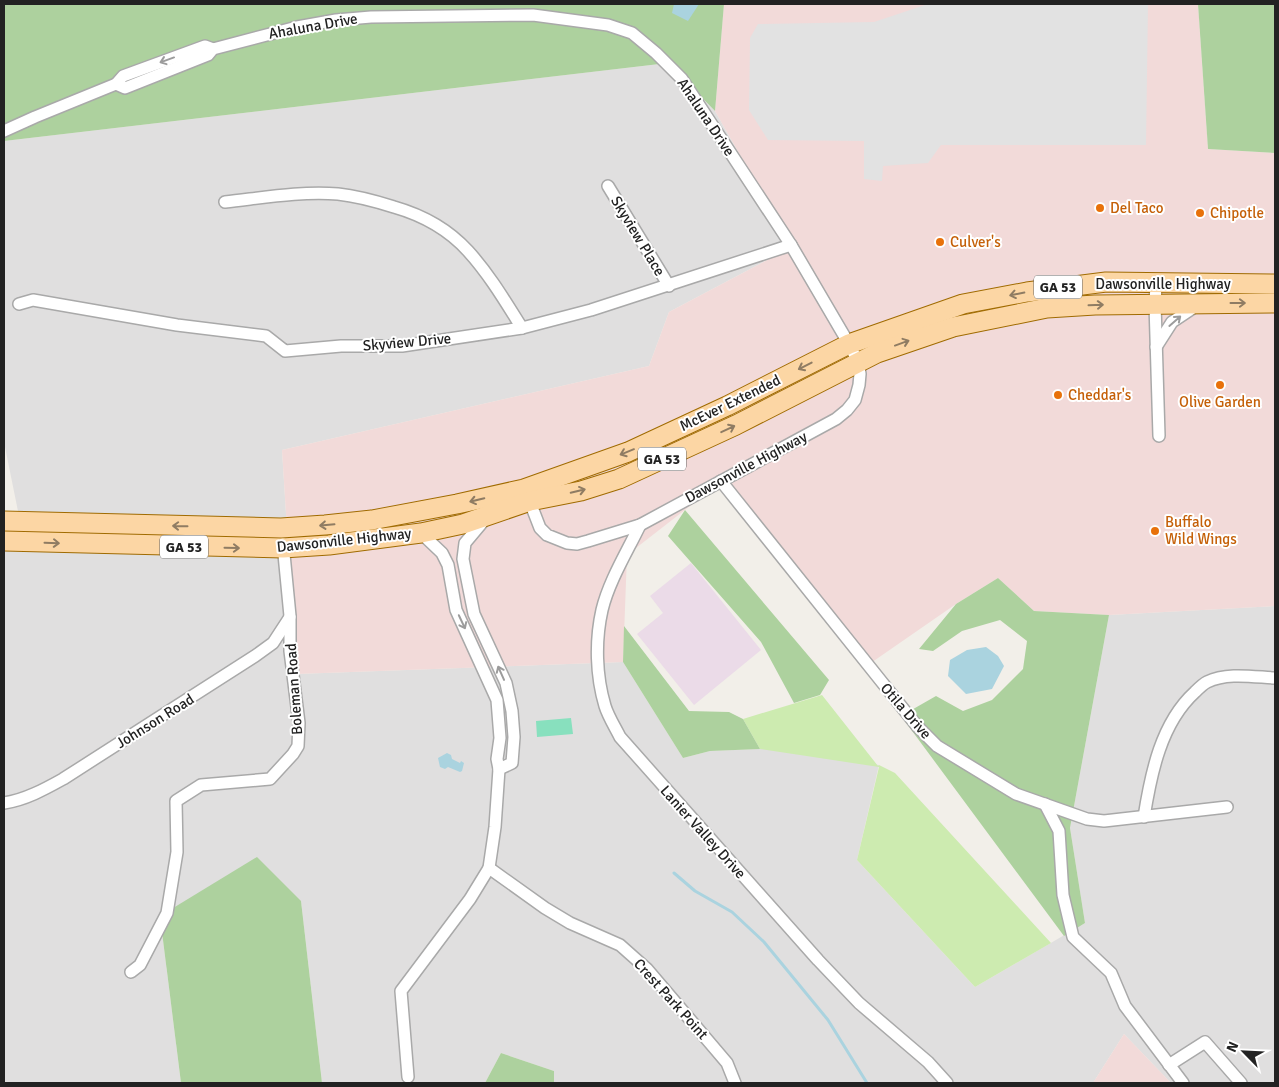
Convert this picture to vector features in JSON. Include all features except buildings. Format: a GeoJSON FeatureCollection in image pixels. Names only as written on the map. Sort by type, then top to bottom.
{"type":"FeatureCollection","features":[{"type":"Feature","properties":{"kind":"main road","name":"Dawsonville Highway"},"geometry":{"type":"LineString","coordinates":[[849,344],[963,304],[1050,288],[1106,282],[1275,284]]}},
{"type":"Feature","properties":{"kind":"main road","name":"Dawsonville Highway"},"geometry":{"type":"LineString","coordinates":[[4,522],[281,528],[325,526],[381,519],[456,504],[527,495],[581,491],[619,478],[736,425],[877,352],[953,327],[1047,308],[1155,304],[1275,303]]}},
{"type":"Feature","properties":{"kind":"main road","name":"McEver Extended"},"geometry":{"type":"LineString","coordinates":[[527,495],[628,452],[727,406],[849,344]]}},
{"type":"Feature","properties":{"kind":"main road","name":"Dawsonville Highway"},"geometry":{"type":"LineString","coordinates":[[4,542],[283,548],[329,545],[421,533],[463,524],[489,515],[527,495]]}},
{"type":"Feature","properties":{"kind":"street","name":"Ahaluna Drive"},"geometry":{"type":"LineString","coordinates":[[4,131],[116,84],[125,88],[208,54],[213,49],[297,27],[336,20],[371,17],[533,15],[608,25],[632,33],[656,53],[682,80],[791,245],[858,362]]}},
{"type":"Feature","properties":{"kind":"street","name":"Skyview Place"},"geometry":{"type":"LineString","coordinates":[[608,186],[669,286]]}},
{"type":"Feature","properties":{"kind":"street"},"geometry":{"type":"LineString","coordinates":[[225,202],[292,194],[338,194],[358,197],[410,211],[439,226],[467,249],[494,283],[522,328]]}},
{"type":"Feature","properties":{"kind":"street","name":"Skyview Drive"},"geometry":{"type":"LineString","coordinates":[[19,304],[33,300],[177,325],[266,336],[285,350],[341,346],[402,346],[522,328],[591,310],[669,286],[791,245]]}},
{"type":"Feature","properties":{"kind":"street"},"geometry":{"type":"LineString","coordinates":[[1156,284],[1159,436]]}},
{"type":"Feature","properties":{"kind":"street"},"geometry":{"type":"LineString","coordinates":[[1156,347],[1172,322],[1203,303]]}},
{"type":"Feature","properties":{"kind":"street","name":"Dawsonville Highway"},"geometry":{"type":"LineString","coordinates":[[527,495],[540,528],[556,540],[567,543],[577,544],[640,525],[836,419],[855,400],[860,374],[858,362]]}},
{"type":"Feature","properties":{"kind":"street","name":"Otila Drive"},"geometry":{"type":"LineString","coordinates":[[721,481],[917,726],[937,746],[1016,794],[1087,819],[1104,821],[1227,807]]}},
{"type":"Feature","properties":{"kind":"street"},"geometry":{"type":"LineString","coordinates":[[489,515],[465,543],[463,559],[474,614],[507,690],[512,711],[507,737]]}},
{"type":"Feature","properties":{"kind":"street","name":"Lanier Valley Drive"},"geometry":{"type":"LineString","coordinates":[[640,525],[602,609],[598,641],[601,689],[606,708],[620,737],[832,975],[859,1003],[928,1062],[947,1083]]}},
{"type":"Feature","properties":{"kind":"street","name":"Boleman Road"},"geometry":{"type":"LineString","coordinates":[[131,972],[140,965],[167,913],[177,852],[176,801],[200,785],[270,779],[298,746],[299,723],[290,651],[290,616],[281,528]]}},
{"type":"Feature","properties":{"kind":"street"},"geometry":{"type":"LineString","coordinates":[[408,1077],[402,991],[470,899],[489,868],[500,769],[512,762],[495,695],[456,610],[448,565],[442,553],[421,533]]}},
{"type":"Feature","properties":{"kind":"street"},"geometry":{"type":"LineString","coordinates":[[452,588],[468,584]]}},
{"type":"Feature","properties":{"kind":"street","name":"Johnson Road"},"geometry":{"type":"LineString","coordinates":[[4,803],[38,793],[64,779],[223,678],[273,643],[290,616]]}},
{"type":"Feature","properties":{"kind":"street"},"geometry":{"type":"LineString","coordinates":[[1144,817],[1149,785],[1165,736],[1175,715],[1190,696],[1206,682],[1224,677],[1275,678]]}},
{"type":"Feature","properties":{"kind":"street"},"geometry":{"type":"LineString","coordinates":[[495,695],[507,690]]}},
{"type":"Feature","properties":{"kind":"street"},"geometry":{"type":"LineString","coordinates":[[1045,804],[1059,831],[1063,895],[1073,937],[1111,974],[1125,1006],[1183,1083]]}},
{"type":"Feature","properties":{"kind":"street","name":"Crest Park Point"},"geometry":{"type":"LineString","coordinates":[[489,868],[544,908],[570,923],[620,945],[640,963],[726,1063],[735,1083]]}},
{"type":"Feature","properties":{"kind":"street"},"geometry":{"type":"LineString","coordinates":[[1169,1065],[1205,1042],[1241,1083]]}},
{"type":"Feature","properties":{"kind":"shaded area"},"geometry":{"type":"Polygon","coordinates":[[[724,4],[1198,4],[1208,149],[1275,153],[1275,606],[1109,615],[1034,611],[998,578],[956,604],[865,667],[717,485],[627,555],[623,662],[296,674],[282,450],[649,366],[669,312],[792,247],[715,111],[724,4]]]}},
{"type":"Feature","properties":{"kind":"shaded area"},"geometry":{"type":"Polygon","coordinates":[[[928,4],[1148,4],[1146,145],[941,145],[928,163],[883,166],[882,181],[864,179],[864,141],[768,140],[749,110],[750,38],[758,24],[874,22],[928,4]]]}},
{"type":"Feature","properties":{"kind":"shaded area"},"geometry":{"type":"Polygon","coordinates":[[[668,63],[715,111],[792,247],[669,312],[649,366],[282,450],[296,674],[623,662],[683,758],[710,751],[783,748],[879,765],[857,860],[975,987],[1085,923],[1070,828],[1109,615],[1275,606],[1275,1083],[1171,1083],[1124,1034],[1093,1083],[554,1083],[554,1071],[501,1053],[485,1083],[322,1083],[301,901],[160,916],[181,1083],[4,1083],[4,526],[21,526],[4,442],[4,141],[668,63]]]}},
{"type":"Feature","properties":{"kind":"shaded area"},"geometry":{"type":"Polygon","coordinates":[[[691,563],[761,650],[694,705],[637,634],[663,613],[650,596],[691,563]]]}},
{"type":"Feature","properties":{"kind":"shaded area"},"geometry":{"type":"Polygon","coordinates":[[[1124,1034],[1171,1083],[1093,1083],[1124,1034]]]}},
{"type":"Feature","properties":{"kind":"green space"},"geometry":{"type":"Polygon","coordinates":[[[4,4],[724,4],[715,111],[668,63],[4,141],[4,4]]]}},
{"type":"Feature","properties":{"kind":"green space"},"geometry":{"type":"Polygon","coordinates":[[[1198,4],[1275,4],[1275,153],[1208,149],[1198,4]]]}},
{"type":"Feature","properties":{"kind":"green space"},"geometry":{"type":"Polygon","coordinates":[[[685,510],[829,680],[820,695],[794,703],[761,642],[668,536],[685,510]]]}},
{"type":"Feature","properties":{"kind":"green space"},"geometry":{"type":"Polygon","coordinates":[[[998,578],[1034,611],[1109,615],[1070,828],[1085,923],[1064,936],[901,716],[936,696],[963,711],[992,700],[1023,669],[1027,641],[1000,620],[962,631],[933,651],[919,649],[956,604],[998,578]]]}},
{"type":"Feature","properties":{"kind":"green space"},"geometry":{"type":"Polygon","coordinates":[[[624,626],[689,711],[729,712],[743,719],[760,749],[710,751],[683,758],[623,662],[624,626]]]}},
{"type":"Feature","properties":{"kind":"green space"},"geometry":{"type":"Polygon","coordinates":[[[822,695],[878,766],[895,773],[1051,943],[975,987],[857,860],[879,767],[760,749],[743,719],[822,695]]]}},
{"type":"Feature","properties":{"kind":"green space"},"geometry":{"type":"Polygon","coordinates":[[[571,718],[573,734],[537,737],[536,721],[571,718]]]}},
{"type":"Feature","properties":{"kind":"green space"},"geometry":{"type":"Polygon","coordinates":[[[257,857],[301,901],[322,1083],[181,1083],[160,916],[257,857]]]}},
{"type":"Feature","properties":{"kind":"green space"},"geometry":{"type":"Polygon","coordinates":[[[501,1053],[554,1071],[554,1083],[485,1083],[501,1053]]]}},
{"type":"Feature","properties":{"kind":"water"},"geometry":{"type":"Polygon","coordinates":[[[674,4],[699,4],[688,21],[672,13],[674,4]]]}},
{"type":"Feature","properties":{"kind":"water"},"geometry":{"type":"Polygon","coordinates":[[[986,647],[998,656],[1004,666],[992,689],[966,694],[948,676],[950,660],[967,650],[986,647]]]}},
{"type":"Feature","properties":{"kind":"water"},"geometry":{"type":"Polygon","coordinates":[[[447,753],[451,755],[452,759],[464,763],[462,771],[440,767],[438,758],[447,753]]]}},
{"type":"Feature","properties":{"kind":"waterway"},"geometry":{"type":"LineString","coordinates":[[674,873],[695,891],[732,912],[764,942],[828,1020],[867,1083]]}},
{"type":"Feature","properties":{"kind":"place","name":"Del Taco"},"geometry":{"type":"Point","coordinates":[1100,208]}},
{"type":"Feature","properties":{"kind":"place","name":"Chipotle"},"geometry":{"type":"Point","coordinates":[1200,213]}},
{"type":"Feature","properties":{"kind":"place","name":"Culver's"},"geometry":{"type":"Point","coordinates":[940,242]}},
{"type":"Feature","properties":{"kind":"place","name":"Olive Garden"},"geometry":{"type":"Point","coordinates":[1220,385]}},
{"type":"Feature","properties":{"kind":"place","name":"Cheddar's"},"geometry":{"type":"Point","coordinates":[1058,395]}},
{"type":"Feature","properties":{"kind":"place","name":"Buffalo Wild Wings"},"geometry":{"type":"Point","coordinates":[1155,531]}}]}
